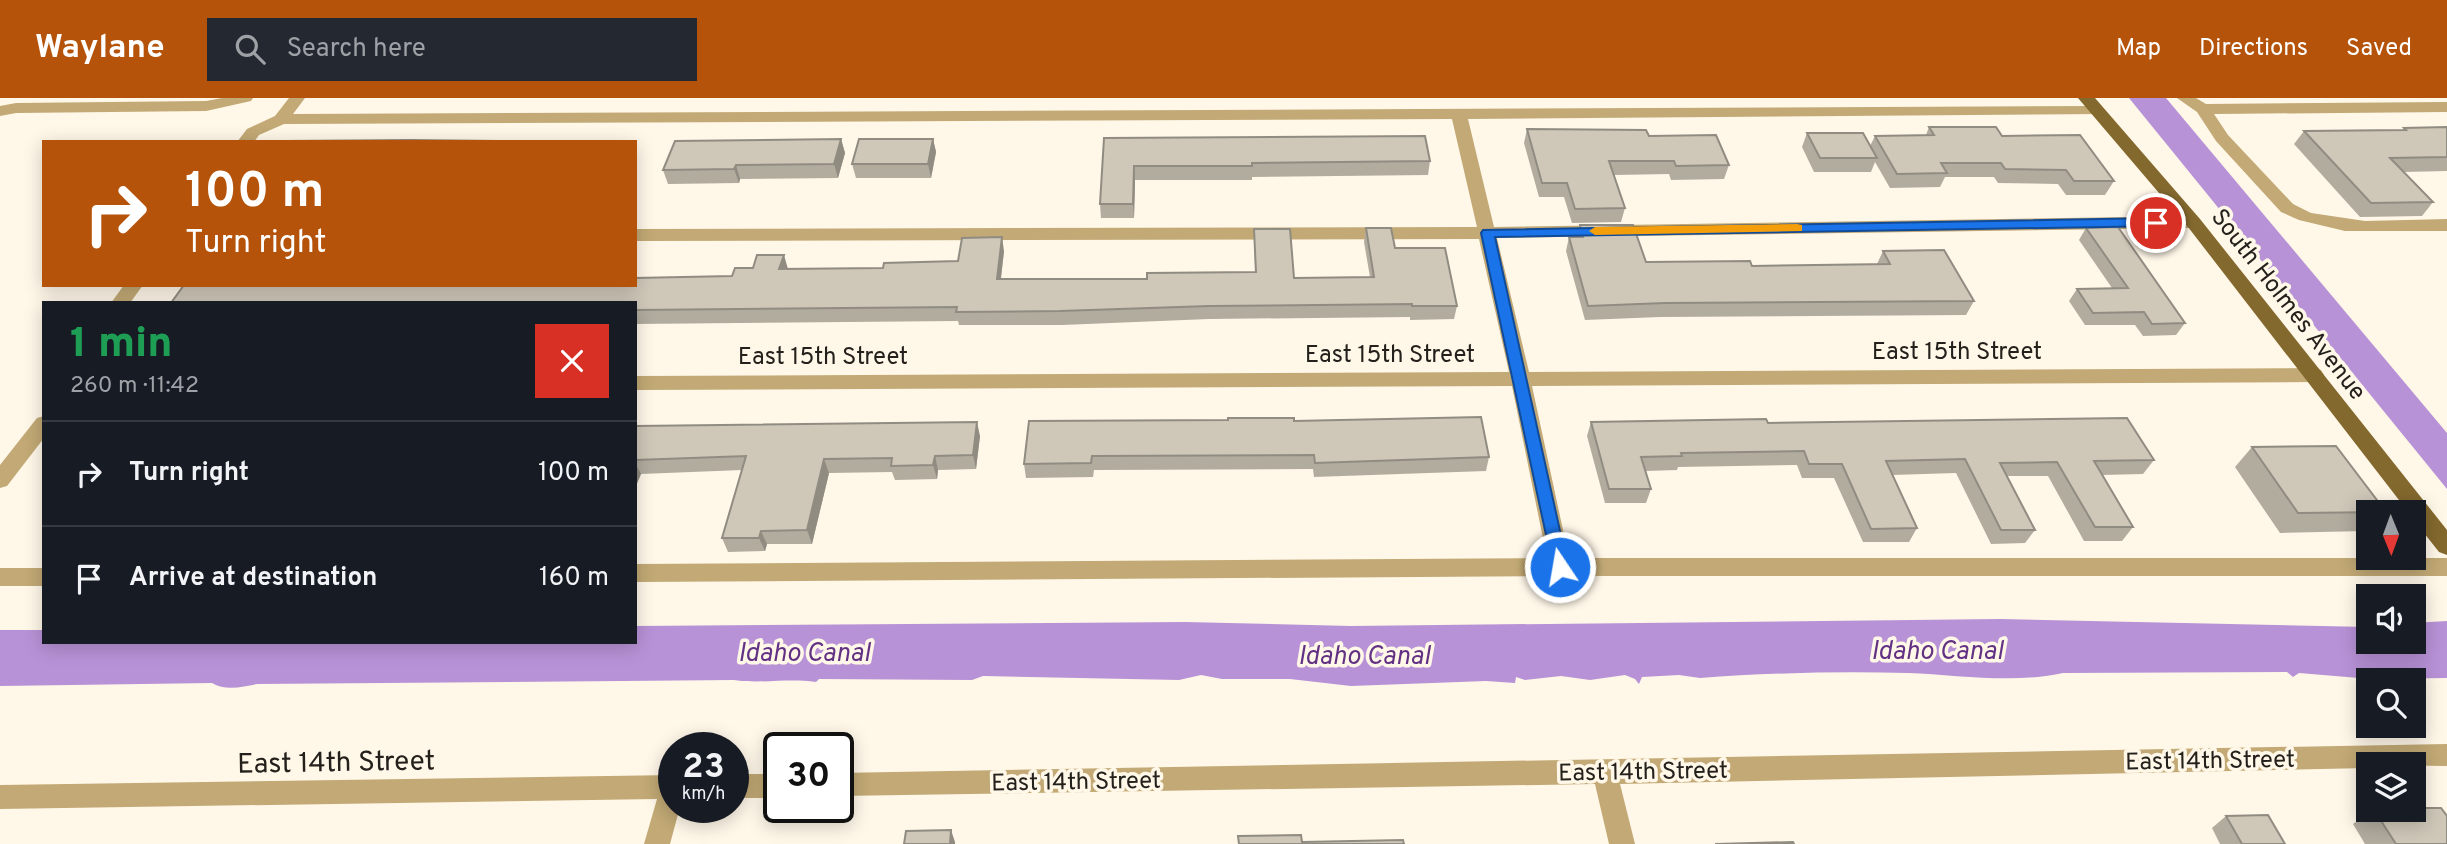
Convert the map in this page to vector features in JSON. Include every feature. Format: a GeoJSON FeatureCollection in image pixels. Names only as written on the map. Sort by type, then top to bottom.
{"type":"FeatureCollection","features":[{"type":"Feature","properties":{"kind":"main road","name":"South Holmes Avenue"},"geometry":{"type":"LineString","coordinates":[[2091,104],[2193,222],[2447,546]]}},
{"type":"Feature","properties":{"kind":"street"},"geometry":{"type":"LineString","coordinates":[[0,111],[16,108],[206,106],[245,98]]}},
{"type":"Feature","properties":{"kind":"street"},"geometry":{"type":"LineString","coordinates":[[247,140],[253,132],[281,118],[297,98]]}},
{"type":"Feature","properties":{"kind":"street"},"geometry":{"type":"LineString","coordinates":[[2185,98],[2203,109],[2232,148],[2287,208],[2300,215],[2339,226],[2447,225]]}},
{"type":"Feature","properties":{"kind":"street"},"geometry":{"type":"LineString","coordinates":[[281,118],[1459,113],[2091,104]]}},
{"type":"Feature","properties":{"kind":"street"},"geometry":{"type":"LineString","coordinates":[[2203,109],[2447,107]]}},
{"type":"Feature","properties":{"kind":"street"},"geometry":{"type":"LineString","coordinates":[[1459,113],[1560,567]]}},
{"type":"Feature","properties":{"kind":"street"},"geometry":{"type":"LineString","coordinates":[[637,236],[1487,233],[2193,222]]}},
{"type":"Feature","properties":{"kind":"street"},"geometry":{"type":"LineString","coordinates":[[122,301],[132,287]]}},
{"type":"Feature","properties":{"kind":"street","name":"East 15th Street"},"geometry":{"type":"LineString","coordinates":[[637,383],[2314,376]]}},
{"type":"Feature","properties":{"kind":"street"},"geometry":{"type":"LineString","coordinates":[[0,480],[42,426]]}},
{"type":"Feature","properties":{"kind":"street"},"geometry":{"type":"LineString","coordinates":[[637,573],[1560,567],[2447,567]]}},
{"type":"Feature","properties":{"kind":"street"},"geometry":{"type":"LineString","coordinates":[[0,578],[42,577]]}},
{"type":"Feature","properties":{"kind":"street","name":"East 14th Street"},"geometry":{"type":"LineString","coordinates":[[854,785],[2447,754]]}},
{"type":"Feature","properties":{"kind":"street"},"geometry":{"type":"LineString","coordinates":[[1605,772],[1622,844]]}},
{"type":"Feature","properties":{"kind":"street","name":"East 14th Street"},"geometry":{"type":"LineString","coordinates":[[0,797],[658,787]]}},
{"type":"Feature","properties":{"kind":"street"},"geometry":{"type":"LineString","coordinates":[[657,844],[663,823]]}},
{"type":"Feature","properties":{"kind":"water"},"geometry":{"type":"Polygon","coordinates":[[[2129,98],[2166,98],[2447,433],[2447,489],[2129,98]]]}},
{"type":"Feature","properties":{"kind":"water","name":"Idaho Canal"},"geometry":{"type":"Polygon","coordinates":[[[2001,619],[2356,627],[2356,654],[2426,654],[2426,622],[2447,621],[2447,678],[2426,678],[2426,668],[2356,668],[2356,678],[2299,673],[2293,677],[2287,672],[2063,673],[2025,678],[1986,678],[1856,672],[1700,678],[1679,675],[1642,677],[1639,684],[1625,675],[1590,680],[1561,676],[1525,680],[1516,677],[1515,683],[1486,681],[1351,686],[1290,679],[1222,679],[1201,675],[1179,680],[983,676],[972,680],[257,684],[234,688],[212,683],[0,686],[0,630],[42,630],[42,644],[637,644],[637,626],[1185,622],[1351,626],[2001,619]]]}},
{"type":"Feature","properties":{"kind":"building"},"geometry":{"type":"Polygon","coordinates":[[[1929,127],[1996,127],[2002,136],[2080,135],[2114,181],[2074,181],[2066,170],[2005,169],[2001,163],[1941,163],[1947,173],[1897,174],[1875,136],[1934,135],[1929,127]]]}},
{"type":"Feature","properties":{"kind":"building"},"geometry":{"type":"Polygon","coordinates":[[[2447,127],[2447,157],[2390,158],[2433,202],[2371,203],[2304,131],[2406,130],[2404,128],[2447,127]]]}},
{"type":"Feature","properties":{"kind":"building"},"geometry":{"type":"Polygon","coordinates":[[[1527,129],[1646,130],[1649,136],[1716,135],[1729,165],[1676,166],[1674,161],[1609,161],[1625,208],[1575,209],[1567,183],[1542,183],[1527,129]]]}},
{"type":"Feature","properties":{"kind":"building"},"geometry":{"type":"Polygon","coordinates":[[[1807,133],[1863,133],[1877,158],[1820,158],[1807,133]]]}},
{"type":"Feature","properties":{"kind":"building"},"geometry":{"type":"Polygon","coordinates":[[[1425,136],[1430,161],[1134,166],[1133,204],[1100,204],[1104,138],[1425,136]]]}},
{"type":"Feature","properties":{"kind":"building"},"geometry":{"type":"Polygon","coordinates":[[[841,139],[834,164],[736,165],[734,169],[663,170],[675,141],[841,139]]]}},
{"type":"Feature","properties":{"kind":"building"},"geometry":{"type":"Polygon","coordinates":[[[859,139],[933,139],[928,164],[852,164],[859,139]]]}},
{"type":"Feature","properties":{"kind":"building"},"geometry":{"type":"Polygon","coordinates":[[[1580,225],[1633,225],[1646,262],[1750,261],[1752,266],[1890,264],[1883,251],[1944,250],[1974,301],[1588,306],[1569,237],[1583,237],[1580,225]]]}},
{"type":"Feature","properties":{"kind":"building"},"geometry":{"type":"Polygon","coordinates":[[[2118,227],[2185,323],[2152,324],[2144,312],[2093,313],[2077,289],[2128,288],[2086,228],[2118,227]]]}},
{"type":"Feature","properties":{"kind":"building"},"geometry":{"type":"Polygon","coordinates":[[[1366,228],[1391,228],[1395,248],[1445,248],[1457,306],[1209,306],[956,312],[957,307],[637,310],[637,301],[172,301],[183,287],[637,287],[637,278],[732,276],[735,268],[753,268],[757,255],[784,255],[779,269],[883,268],[884,263],[958,261],[962,238],[1002,237],[997,279],[1147,279],[1147,273],[1256,272],[1254,229],[1290,229],[1294,278],[1374,277],[1366,228]]]}},
{"type":"Feature","properties":{"kind":"building"},"geometry":{"type":"Polygon","coordinates":[[[1481,417],[1489,457],[1315,463],[1314,455],[1092,456],[1091,463],[1024,464],[1029,421],[1294,418],[1294,421],[1481,417]]]}},
{"type":"Feature","properties":{"kind":"building"},"geometry":{"type":"Polygon","coordinates":[[[2127,418],[2154,460],[2094,461],[2133,527],[2095,527],[2057,462],[2000,463],[2035,530],[2001,530],[1965,459],[1886,461],[1917,528],[1871,529],[1842,464],[1809,464],[1804,451],[1681,453],[1682,456],[1641,457],[1651,489],[1609,489],[1591,422],[1766,419],[1768,423],[2127,418]]]}},
{"type":"Feature","properties":{"kind":"building"},"geometry":{"type":"Polygon","coordinates":[[[977,422],[973,455],[935,456],[933,465],[891,466],[892,458],[824,459],[807,530],[761,531],[759,538],[722,538],[746,456],[637,460],[637,426],[977,422]]]}},
{"type":"Feature","properties":{"kind":"building"},"geometry":{"type":"Polygon","coordinates":[[[2336,446],[2377,500],[2356,500],[2356,512],[2298,513],[2252,447],[2336,446]]]}},
{"type":"Feature","properties":{"kind":"building"},"geometry":{"type":"Polygon","coordinates":[[[2426,808],[2441,808],[2447,816],[2447,844],[2396,844],[2382,822],[2426,822],[2426,808]]]}},
{"type":"Feature","properties":{"kind":"building"},"geometry":{"type":"Polygon","coordinates":[[[2268,815],[2285,844],[2242,844],[2226,816],[2268,815]]]}},
{"type":"Feature","properties":{"kind":"building"},"geometry":{"type":"Polygon","coordinates":[[[951,830],[950,844],[904,844],[906,831],[951,830]]]}},
{"type":"Feature","properties":{"kind":"building"},"geometry":{"type":"Polygon","coordinates":[[[1301,835],[1302,842],[1403,840],[1404,844],[1239,844],[1238,836],[1301,835]]]}},
{"type":"Feature","properties":{"kind":"building"},"geometry":{"type":"Polygon","coordinates":[[[1793,842],[1794,844],[1715,844],[1793,842]]]}},
{"type":"Feature","properties":{"kind":"slow traffic"},"geometry":{"type":"LineString","coordinates":[[1595,231],[1797,228]]}},
{"type":"Feature","properties":{"kind":"route"},"geometry":{"type":"LineString","coordinates":[[1560,567],[1487,233],[2156,223]]}}]}
